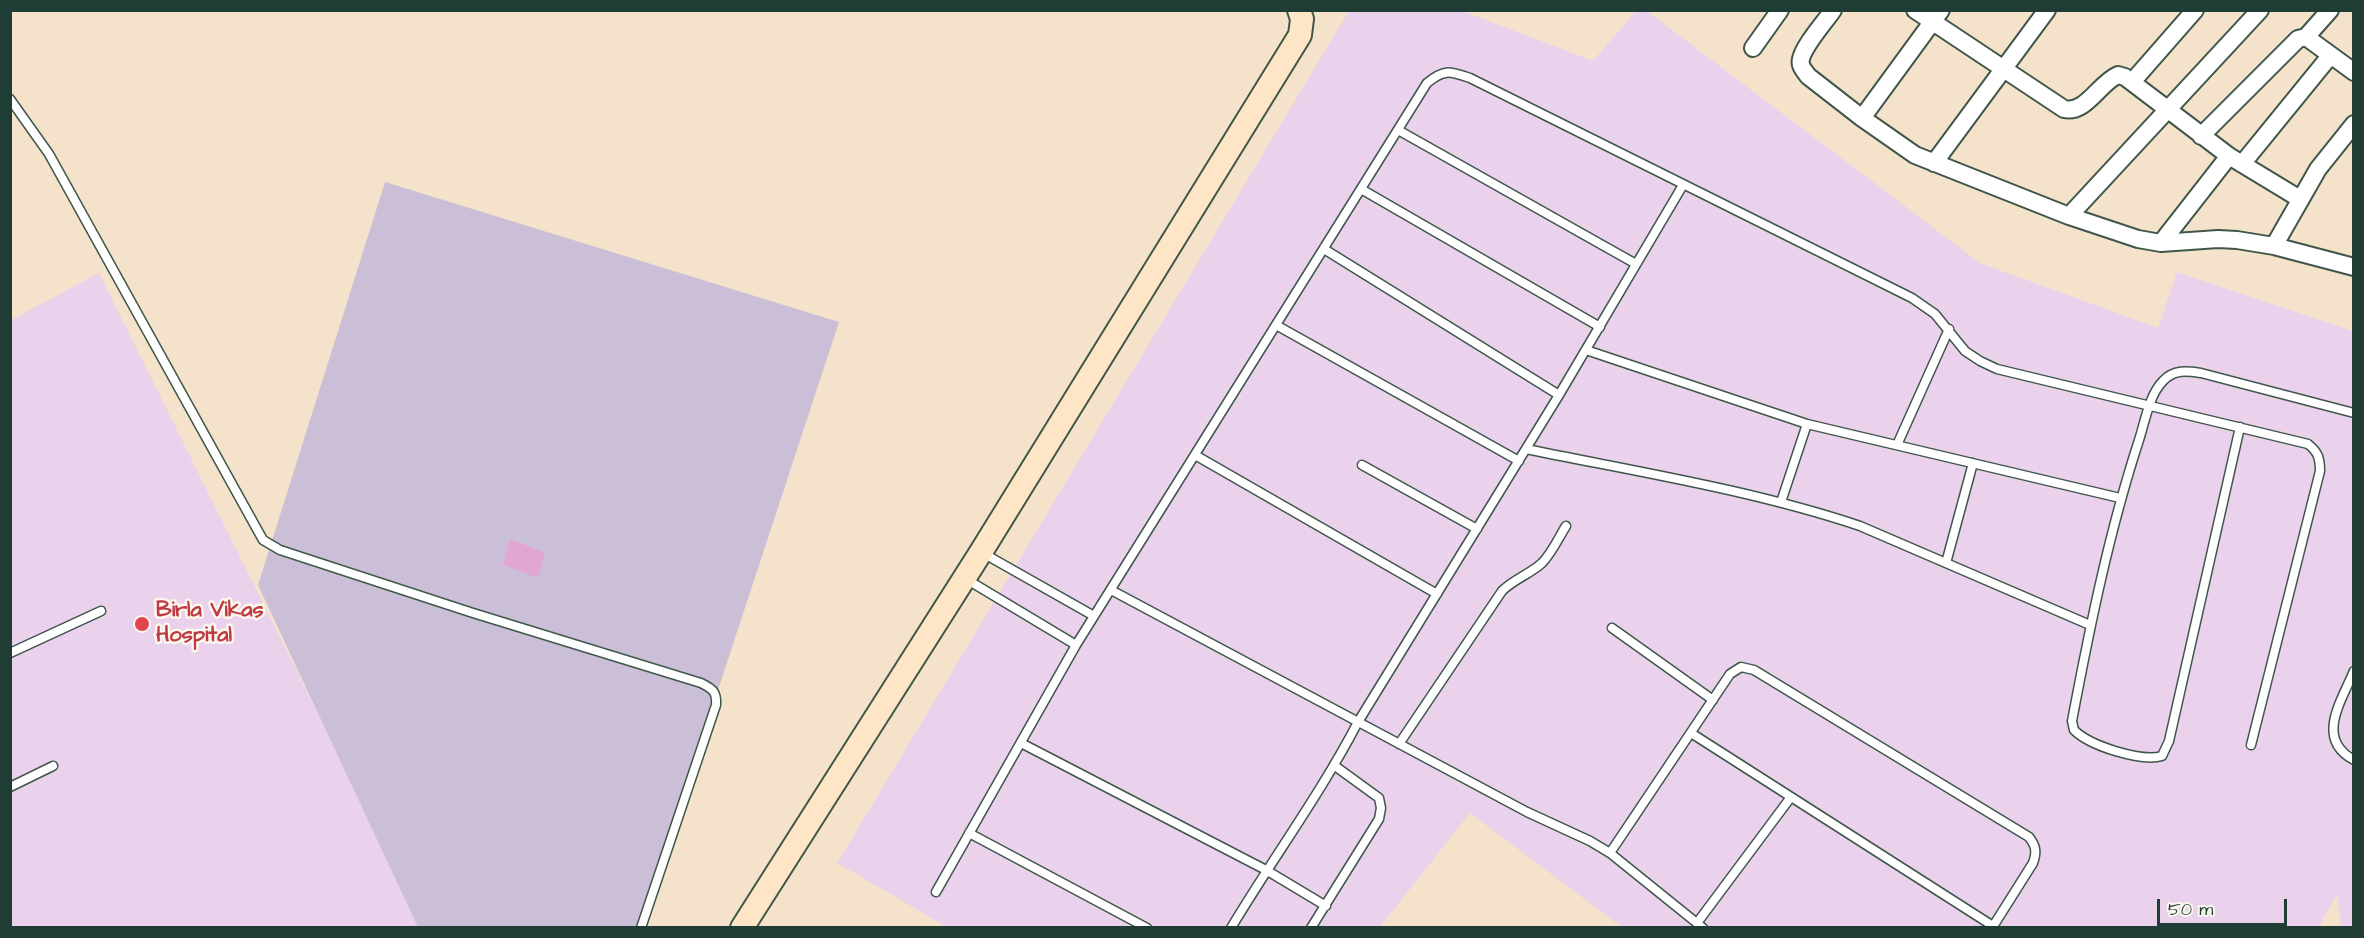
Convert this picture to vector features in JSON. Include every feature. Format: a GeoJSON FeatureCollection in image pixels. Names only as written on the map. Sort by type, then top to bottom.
{"type":"FeatureCollection","features":[{"type":"Feature","properties":{"kind":"street"},"geometry":{"type":"LineString","coordinates":[[1753,48],[1780,10]]}},
{"type":"Feature","properties":{"kind":"street"},"geometry":{"type":"LineString","coordinates":[[1833,10],[1805,50],[1801,58],[1801,67],[1808,76],[1898,144],[1934,163],[2069,216],[2138,239],[2161,243],[2218,239],[2274,246],[2354,267]]}},
{"type":"Feature","properties":{"kind":"street"},"geometry":{"type":"LineString","coordinates":[[1915,10],[1937,16],[2052,103],[2071,110],[2080,108],[2110,79],[2118,75],[2132,82],[2235,160],[2300,199]]}},
{"type":"Feature","properties":{"kind":"street"},"geometry":{"type":"LineString","coordinates":[[1934,163],[2047,10]]}},
{"type":"Feature","properties":{"kind":"street"},"geometry":{"type":"LineString","coordinates":[[2132,82],[2195,10]]}},
{"type":"Feature","properties":{"kind":"street"},"geometry":{"type":"LineString","coordinates":[[2069,216],[2260,10]]}},
{"type":"Feature","properties":{"kind":"street"},"geometry":{"type":"LineString","coordinates":[[2201,136],[2288,46],[2298,39],[2306,38],[2330,10]]}},
{"type":"Feature","properties":{"kind":"street"},"geometry":{"type":"LineString","coordinates":[[742,927],[981,552],[1300,35],[1303,13]]}},
{"type":"Feature","properties":{"kind":"street"},"geometry":{"type":"LineString","coordinates":[[1862,118],[1937,16]]}},
{"type":"Feature","properties":{"kind":"street"},"geometry":{"type":"LineString","coordinates":[[2306,38],[2354,72]]}},
{"type":"Feature","properties":{"kind":"street"},"geometry":{"type":"LineString","coordinates":[[2161,243],[2330,56]]}},
{"type":"Feature","properties":{"kind":"street"},"geometry":{"type":"LineString","coordinates":[[2274,246],[2318,169],[2354,124]]}},
{"type":"Feature","properties":{"kind":"lane"},"geometry":{"type":"LineString","coordinates":[[936,892],[1076,645],[1427,83],[1439,74],[1453,73],[1470,78],[1912,298],[1935,314],[1965,351],[1980,362],[1997,369],[2149,407],[2308,444],[2316,450],[2320,459],[2320,471],[2251,745]]}},
{"type":"Feature","properties":{"kind":"lane"},"geometry":{"type":"LineString","coordinates":[[10,99],[49,154],[263,540],[280,550],[712,688],[717,695],[716,705],[641,927]]}},
{"type":"Feature","properties":{"kind":"lane"},"geometry":{"type":"LineString","coordinates":[[1398,130],[1636,264]]}},
{"type":"Feature","properties":{"kind":"lane"},"geometry":{"type":"LineString","coordinates":[[1231,927],[1335,766],[1358,722],[1559,395],[1683,185]]}},
{"type":"Feature","properties":{"kind":"lane"},"geometry":{"type":"LineString","coordinates":[[1361,189],[1600,327]]}},
{"type":"Feature","properties":{"kind":"lane"},"geometry":{"type":"LineString","coordinates":[[1324,249],[1559,395]]}},
{"type":"Feature","properties":{"kind":"lane"},"geometry":{"type":"LineString","coordinates":[[1276,326],[1519,461]]}},
{"type":"Feature","properties":{"kind":"lane"},"geometry":{"type":"LineString","coordinates":[[1897,445],[1949,329]]}},
{"type":"Feature","properties":{"kind":"lane"},"geometry":{"type":"LineString","coordinates":[[1586,350],[1807,424],[2120,498]]}},
{"type":"Feature","properties":{"kind":"lane"},"geometry":{"type":"LineString","coordinates":[[2240,427],[2169,741],[2162,756],[2151,759],[2093,744],[2074,730],[2072,721],[2120,498],[2149,407],[2161,382],[2170,375],[2183,370],[2354,413]]}},
{"type":"Feature","properties":{"kind":"lane"},"geometry":{"type":"LineString","coordinates":[[1781,502],[1807,424]]}},
{"type":"Feature","properties":{"kind":"lane"},"geometry":{"type":"LineString","coordinates":[[1526,449],[1781,502],[1860,526],[2091,625]]}},
{"type":"Feature","properties":{"kind":"lane"},"geometry":{"type":"LineString","coordinates":[[1195,455],[1437,594]]}},
{"type":"Feature","properties":{"kind":"lane"},"geometry":{"type":"LineString","coordinates":[[1946,562],[1973,463]]}},
{"type":"Feature","properties":{"kind":"lane"},"geometry":{"type":"LineString","coordinates":[[1362,465],[1477,529]]}},
{"type":"Feature","properties":{"kind":"lane"},"geometry":{"type":"LineString","coordinates":[[1399,744],[1502,591],[1514,579],[1530,572],[1544,561],[1566,526]]}},
{"type":"Feature","properties":{"kind":"lane"},"geometry":{"type":"LineString","coordinates":[[981,552],[1094,616]]}},
{"type":"Feature","properties":{"kind":"lane"},"geometry":{"type":"LineString","coordinates":[[964,578],[1076,645]]}},
{"type":"Feature","properties":{"kind":"lane"},"geometry":{"type":"LineString","coordinates":[[1111,590],[1527,812],[1590,841],[1610,853],[1700,925],[1791,797]]}},
{"type":"Feature","properties":{"kind":"lane"},"geometry":{"type":"LineString","coordinates":[[10,653],[102,610]]}},
{"type":"Feature","properties":{"kind":"lane"},"geometry":{"type":"LineString","coordinates":[[1612,628],[1713,700]]}},
{"type":"Feature","properties":{"kind":"lane"},"geometry":{"type":"LineString","coordinates":[[1610,853],[1690,733],[1730,674],[1741,667],[1754,670],[2029,837],[2035,846],[2036,854],[2033,863],[1992,926],[1690,733]]}},
{"type":"Feature","properties":{"kind":"lane"},"geometry":{"type":"LineString","coordinates":[[2354,671],[2334,720],[2332,732],[2335,744],[2343,754],[2354,760]]}},
{"type":"Feature","properties":{"kind":"lane"},"geometry":{"type":"LineString","coordinates":[[1021,743],[1266,870],[1326,906]]}},
{"type":"Feature","properties":{"kind":"lane"},"geometry":{"type":"LineString","coordinates":[[10,788],[53,766]]}},
{"type":"Feature","properties":{"kind":"lane"},"geometry":{"type":"LineString","coordinates":[[1311,927],[1379,819],[1381,808],[1378,798],[1335,766]]}},
{"type":"Feature","properties":{"kind":"lane"},"geometry":{"type":"LineString","coordinates":[[969,833],[1147,927]]}},
{"type":"Feature","properties":{"kind":"shaded area"},"geometry":{"type":"Polygon","coordinates":[[[1349,11],[1463,11],[1593,61],[1636,11],[1647,11],[1980,263],[2158,328],[2177,272],[2353,331],[2353,927],[2341,927],[2337,894],[2318,928],[1622,927],[1470,813],[1380,927],[947,927],[837,863],[1349,11]]]}},
{"type":"Feature","properties":{"kind":"shaded area"},"geometry":{"type":"Polygon","coordinates":[[[385,182],[839,322],[640,927],[418,927],[258,585],[385,182]]]}},
{"type":"Feature","properties":{"kind":"shaded area","name":"Birla Vikas Hospital"},"geometry":{"type":"Polygon","coordinates":[[[99,273],[424,927],[11,928],[11,320],[99,273]]]}},
{"type":"Feature","properties":{"kind":"building"},"geometry":{"type":"Polygon","coordinates":[[[510,539],[545,553],[538,578],[503,565],[510,539]]]}},
{"type":"Feature","properties":{"kind":"place","name":"Birla Vikas Hospital"},"geometry":{"type":"Point","coordinates":[142,624]}}]}
